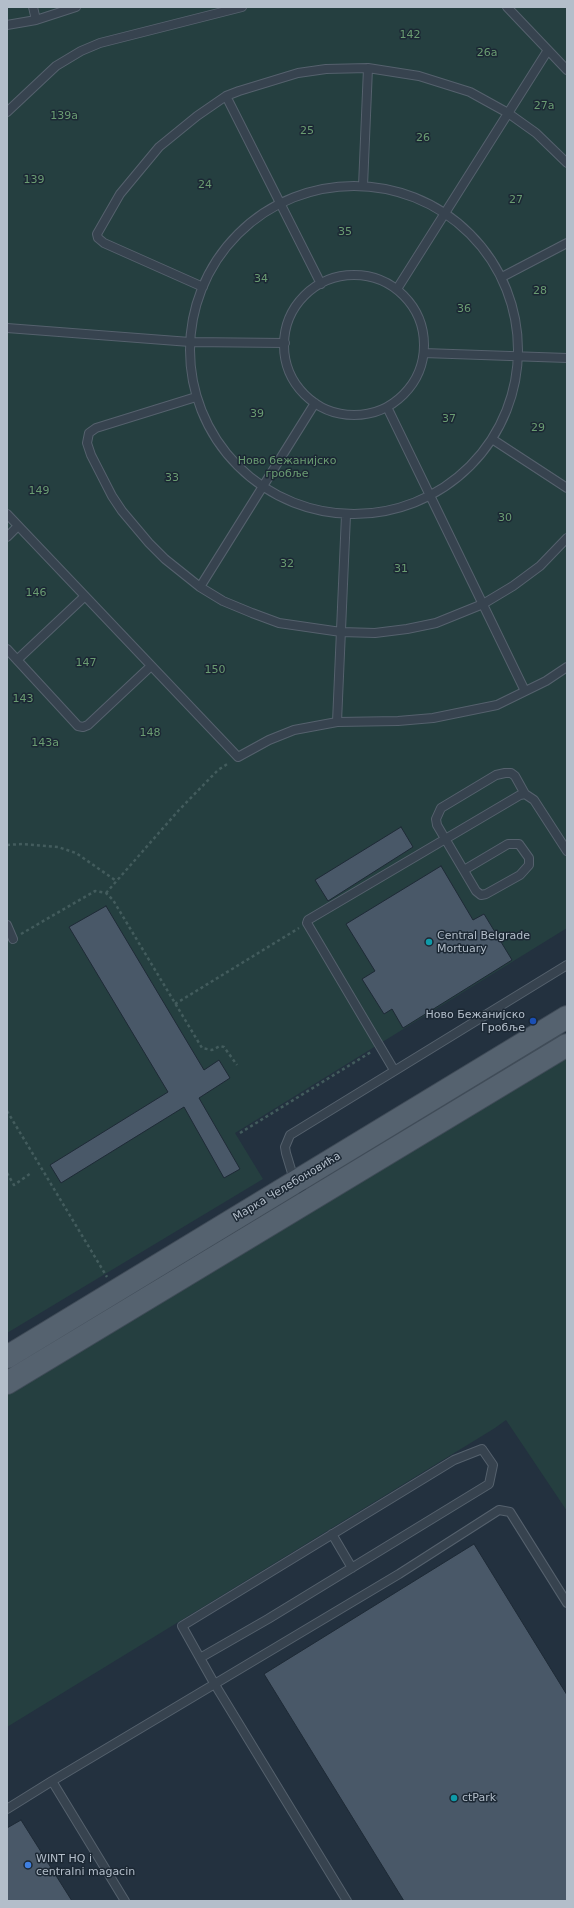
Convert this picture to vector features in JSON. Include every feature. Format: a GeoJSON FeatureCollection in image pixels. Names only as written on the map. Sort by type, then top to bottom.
{"type":"FeatureCollection","features":[{"type":"Feature","properties":{"kind":"main road","name":"Марка Челебоновића"},"geometry":{"type":"LineString","coordinates":[[7,1357],[296,1180],[567,1017]]}},
{"type":"Feature","properties":{"kind":"main road","name":"Марка Челебоновића"},"geometry":{"type":"LineString","coordinates":[[7,1383],[567,1045]]}},
{"type":"Feature","properties":{"kind":"lane"},"geometry":{"type":"LineString","coordinates":[[33,7],[36,20]]}},
{"type":"Feature","properties":{"kind":"lane"},"geometry":{"type":"LineString","coordinates":[[7,25],[36,20],[76,7]]}},
{"type":"Feature","properties":{"kind":"lane"},"geometry":{"type":"LineString","coordinates":[[7,112],[56,66],[81,50],[100,43],[242,7]]}},
{"type":"Feature","properties":{"kind":"lane"},"geometry":{"type":"LineString","coordinates":[[507,7],[567,70]]}},
{"type":"Feature","properties":{"kind":"lane"},"geometry":{"type":"LineString","coordinates":[[397,289],[548,50]]}},
{"type":"Feature","properties":{"kind":"lane"},"geometry":{"type":"LineString","coordinates":[[363,186],[368,68]]}},
{"type":"Feature","properties":{"kind":"lane"},"geometry":{"type":"LineString","coordinates":[[203,287],[104,243],[98,238],[97,234],[120,194],[159,146],[196,116],[226,96],[267,81],[298,73],[326,69],[368,68],[419,76],[470,92],[508,113],[536,133],[567,163]]}},
{"type":"Feature","properties":{"kind":"lane"},"geometry":{"type":"LineString","coordinates":[[226,96],[279,204],[321,284]]}},
{"type":"Feature","properties":{"kind":"lane"},"geometry":{"type":"LineString","coordinates":[[363,186],[399,192],[420,199],[445,213],[468,231],[487,252],[502,277],[512,303],[516,323],[519,357],[513,393],[506,414],[492,439],[480,456],[465,472],[430,496],[403,507],[375,513],[346,515],[317,511],[289,501],[263,487],[240,469],[222,448],[207,423],[196,397],[191,370],[190,342],[196,305],[203,287],[219,258],[232,241],[252,222],[279,204],[313,192],[334,187],[363,186]]}},
{"type":"Feature","properties":{"kind":"lane"},"geometry":{"type":"LineString","coordinates":[[502,277],[567,243]]}},
{"type":"Feature","properties":{"kind":"lane"},"geometry":{"type":"LineString","coordinates":[[352,275],[368,276],[378,279],[397,289],[408,299],[419,318],[424,339],[424,353],[421,366],[412,384],[398,399],[387,407],[365,414],[343,414],[328,410],[315,403],[304,394],[292,377],[286,357],[284,343],[286,331],[295,309],[310,290],[336,278],[352,275]]}},
{"type":"Feature","properties":{"kind":"lane"},"geometry":{"type":"LineString","coordinates":[[7,328],[190,342],[284,343]]}},
{"type":"Feature","properties":{"kind":"lane"},"geometry":{"type":"LineString","coordinates":[[424,353],[567,358]]}},
{"type":"Feature","properties":{"kind":"lane"},"geometry":{"type":"LineString","coordinates":[[196,397],[96,428],[89,433],[87,443],[102,478],[122,511],[165,559],[200,587],[223,601],[279,623],[341,632],[375,633],[407,629],[436,623],[483,604],[513,586],[540,566],[567,538]]}},
{"type":"Feature","properties":{"kind":"lane"},"geometry":{"type":"LineString","coordinates":[[200,587],[315,403]]}},
{"type":"Feature","properties":{"kind":"lane"},"geometry":{"type":"LineString","coordinates":[[387,407],[525,691]]}},
{"type":"Feature","properties":{"kind":"lane"},"geometry":{"type":"LineString","coordinates":[[492,439],[567,488]]}},
{"type":"Feature","properties":{"kind":"lane"},"geometry":{"type":"LineString","coordinates":[[7,514],[238,757],[269,740],[294,730],[337,722],[398,721],[433,718],[496,704],[546,681],[567,667]]}},
{"type":"Feature","properties":{"kind":"lane"},"geometry":{"type":"LineString","coordinates":[[337,722],[346,515]]}},
{"type":"Feature","properties":{"kind":"lane"},"geometry":{"type":"LineString","coordinates":[[7,537],[18,526]]}},
{"type":"Feature","properties":{"kind":"lane"},"geometry":{"type":"LineString","coordinates":[[17,660],[84,596]]}},
{"type":"Feature","properties":{"kind":"lane"},"geometry":{"type":"LineString","coordinates":[[7,649],[78,726],[83,727],[88,725],[151,666]]}},
{"type":"Feature","properties":{"kind":"lane"},"geometry":{"type":"LineString","coordinates":[[464,870],[508,844],[519,844],[529,858],[529,865],[526,871],[486,894],[481,895],[476,891],[437,825],[436,819],[441,808],[496,775],[511,773],[515,776],[525,794],[534,800],[567,851]]}},
{"type":"Feature","properties":{"kind":"lane"},"geometry":{"type":"LineString","coordinates":[[394,1070],[307,923],[308,920],[445,838],[520,795],[525,794]]}},
{"type":"Feature","properties":{"kind":"lane"},"geometry":{"type":"LineString","coordinates":[[7,925],[13,939]]}},
{"type":"Feature","properties":{"kind":"lane"},"geometry":{"type":"LineString","coordinates":[[308,1201],[296,1180],[286,1153],[285,1147],[290,1135],[567,965]]}},
{"type":"Feature","properties":{"kind":"lane"},"geometry":{"type":"LineString","coordinates":[[200,1658],[352,1568],[489,1484],[493,1465],[482,1449],[454,1460],[182,1626],[214,1683],[347,1901]]}},
{"type":"Feature","properties":{"kind":"lane"},"geometry":{"type":"LineString","coordinates":[[7,1809],[214,1683],[399,1574],[498,1510],[510,1512],[567,1603]]}},
{"type":"Feature","properties":{"kind":"lane"},"geometry":{"type":"LineString","coordinates":[[332,1534],[352,1568]]}},
{"type":"Feature","properties":{"kind":"lane"},"geometry":{"type":"LineString","coordinates":[[52,1781],[125,1901]]}},
{"type":"Feature","properties":{"kind":"path"},"geometry":{"type":"LineString","coordinates":[[106,893],[116,880],[218,770],[238,757]]}},
{"type":"Feature","properties":{"kind":"path"},"geometry":{"type":"LineString","coordinates":[[7,845],[22,844],[58,847],[76,853],[116,880]]}},
{"type":"Feature","properties":{"kind":"path"},"geometry":{"type":"LineString","coordinates":[[13,939],[95,891],[106,893],[113,900],[202,1048],[212,1050],[220,1046],[224,1047],[237,1066]]}},
{"type":"Feature","properties":{"kind":"path"},"geometry":{"type":"LineString","coordinates":[[175,1004],[307,923]]}},
{"type":"Feature","properties":{"kind":"path"},"geometry":{"type":"LineString","coordinates":[[240,1133],[380,1047]]}},
{"type":"Feature","properties":{"kind":"path"},"geometry":{"type":"LineString","coordinates":[[7,1111],[107,1278]]}},
{"type":"Feature","properties":{"kind":"path"},"geometry":{"type":"LineString","coordinates":[[7,1173],[14,1185],[31,1173]]}},
{"type":"Feature","properties":{"kind":"green space","name":"Ново бежанијско гробље"},"geometry":{"type":"Polygon","coordinates":[[[7,7],[567,7],[567,928],[235,1133],[263,1179],[7,1333],[7,7]]]}},
{"type":"Feature","properties":{"kind":"green space"},"geometry":{"type":"Polygon","coordinates":[[[567,1046],[567,1511],[506,1420],[7,1727],[7,1394],[567,1046]]]}},
{"type":"Feature","properties":{"kind":"building"},"geometry":{"type":"Polygon","coordinates":[[[401,827],[413,847],[328,901],[315,880],[401,827]]]}},
{"type":"Feature","properties":{"kind":"building","name":"Central Belgrade Mortuary"},"geometry":{"type":"Polygon","coordinates":[[[441,866],[473,920],[484,914],[512,960],[403,1028],[392,1009],[384,1014],[362,979],[375,971],[346,924],[441,866]]]}},
{"type":"Feature","properties":{"kind":"building"},"geometry":{"type":"Polygon","coordinates":[[[106,906],[204,1070],[219,1060],[230,1078],[199,1098],[240,1169],[224,1178],[184,1107],[61,1183],[50,1165],[168,1092],[69,927],[106,906]]]}},
{"type":"Feature","properties":{"kind":"building","name":"ctPark"},"geometry":{"type":"Polygon","coordinates":[[[474,1544],[567,1695],[567,1901],[404,1901],[264,1674],[474,1544]]]}},
{"type":"Feature","properties":{"kind":"building","name":"WINT HQ i centralni magacin"},"geometry":{"type":"Polygon","coordinates":[[[21,1820],[72,1901],[7,1901],[7,1828],[21,1820]]]}},
{"type":"Feature","properties":{"kind":"place","name":"Central Belgrade Mortuary"},"geometry":{"type":"Point","coordinates":[429,942]}},
{"type":"Feature","properties":{"kind":"place","name":"Ново Бежанијско Гробље"},"geometry":{"type":"Point","coordinates":[533,1021]}},
{"type":"Feature","properties":{"kind":"place","name":"ctPark"},"geometry":{"type":"Point","coordinates":[454,1798]}},
{"type":"Feature","properties":{"kind":"place","name":"WINT HQ i centralni magacin"},"geometry":{"type":"Point","coordinates":[28,1865]}},
{"type":"Feature","properties":{"kind":"park label","name":"142"},"geometry":{"type":"Point","coordinates":[410,35]}},
{"type":"Feature","properties":{"kind":"park label","name":"26a"},"geometry":{"type":"Point","coordinates":[487,53]}},
{"type":"Feature","properties":{"kind":"park label","name":"27a"},"geometry":{"type":"Point","coordinates":[544,106]}},
{"type":"Feature","properties":{"kind":"park label","name":"139a"},"geometry":{"type":"Point","coordinates":[64,116]}},
{"type":"Feature","properties":{"kind":"park label","name":"25"},"geometry":{"type":"Point","coordinates":[307,131]}},
{"type":"Feature","properties":{"kind":"park label","name":"26"},"geometry":{"type":"Point","coordinates":[423,138]}},
{"type":"Feature","properties":{"kind":"park label","name":"139"},"geometry":{"type":"Point","coordinates":[34,180]}},
{"type":"Feature","properties":{"kind":"park label","name":"24"},"geometry":{"type":"Point","coordinates":[205,185]}},
{"type":"Feature","properties":{"kind":"park label","name":"27"},"geometry":{"type":"Point","coordinates":[516,200]}},
{"type":"Feature","properties":{"kind":"park label","name":"35"},"geometry":{"type":"Point","coordinates":[345,232]}},
{"type":"Feature","properties":{"kind":"park label","name":"34"},"geometry":{"type":"Point","coordinates":[261,279]}},
{"type":"Feature","properties":{"kind":"park label","name":"28"},"geometry":{"type":"Point","coordinates":[540,291]}},
{"type":"Feature","properties":{"kind":"park label","name":"36"},"geometry":{"type":"Point","coordinates":[464,309]}},
{"type":"Feature","properties":{"kind":"park label","name":"39"},"geometry":{"type":"Point","coordinates":[257,414]}},
{"type":"Feature","properties":{"kind":"park label","name":"37"},"geometry":{"type":"Point","coordinates":[449,419]}},
{"type":"Feature","properties":{"kind":"park label","name":"29"},"geometry":{"type":"Point","coordinates":[538,428]}},
{"type":"Feature","properties":{"kind":"park label","name":"33"},"geometry":{"type":"Point","coordinates":[172,478]}},
{"type":"Feature","properties":{"kind":"park label","name":"149"},"geometry":{"type":"Point","coordinates":[39,491]}},
{"type":"Feature","properties":{"kind":"park label","name":"30"},"geometry":{"type":"Point","coordinates":[505,518]}},
{"type":"Feature","properties":{"kind":"park label","name":"32"},"geometry":{"type":"Point","coordinates":[287,564]}},
{"type":"Feature","properties":{"kind":"park label","name":"31"},"geometry":{"type":"Point","coordinates":[401,569]}},
{"type":"Feature","properties":{"kind":"park label","name":"146"},"geometry":{"type":"Point","coordinates":[36,593]}},
{"type":"Feature","properties":{"kind":"park label","name":"147"},"geometry":{"type":"Point","coordinates":[86,663]}},
{"type":"Feature","properties":{"kind":"park label","name":"150"},"geometry":{"type":"Point","coordinates":[215,670]}},
{"type":"Feature","properties":{"kind":"park label","name":"143"},"geometry":{"type":"Point","coordinates":[23,699]}},
{"type":"Feature","properties":{"kind":"park label","name":"148"},"geometry":{"type":"Point","coordinates":[150,733]}},
{"type":"Feature","properties":{"kind":"park label","name":"143a"},"geometry":{"type":"Point","coordinates":[45,743]}}]}
